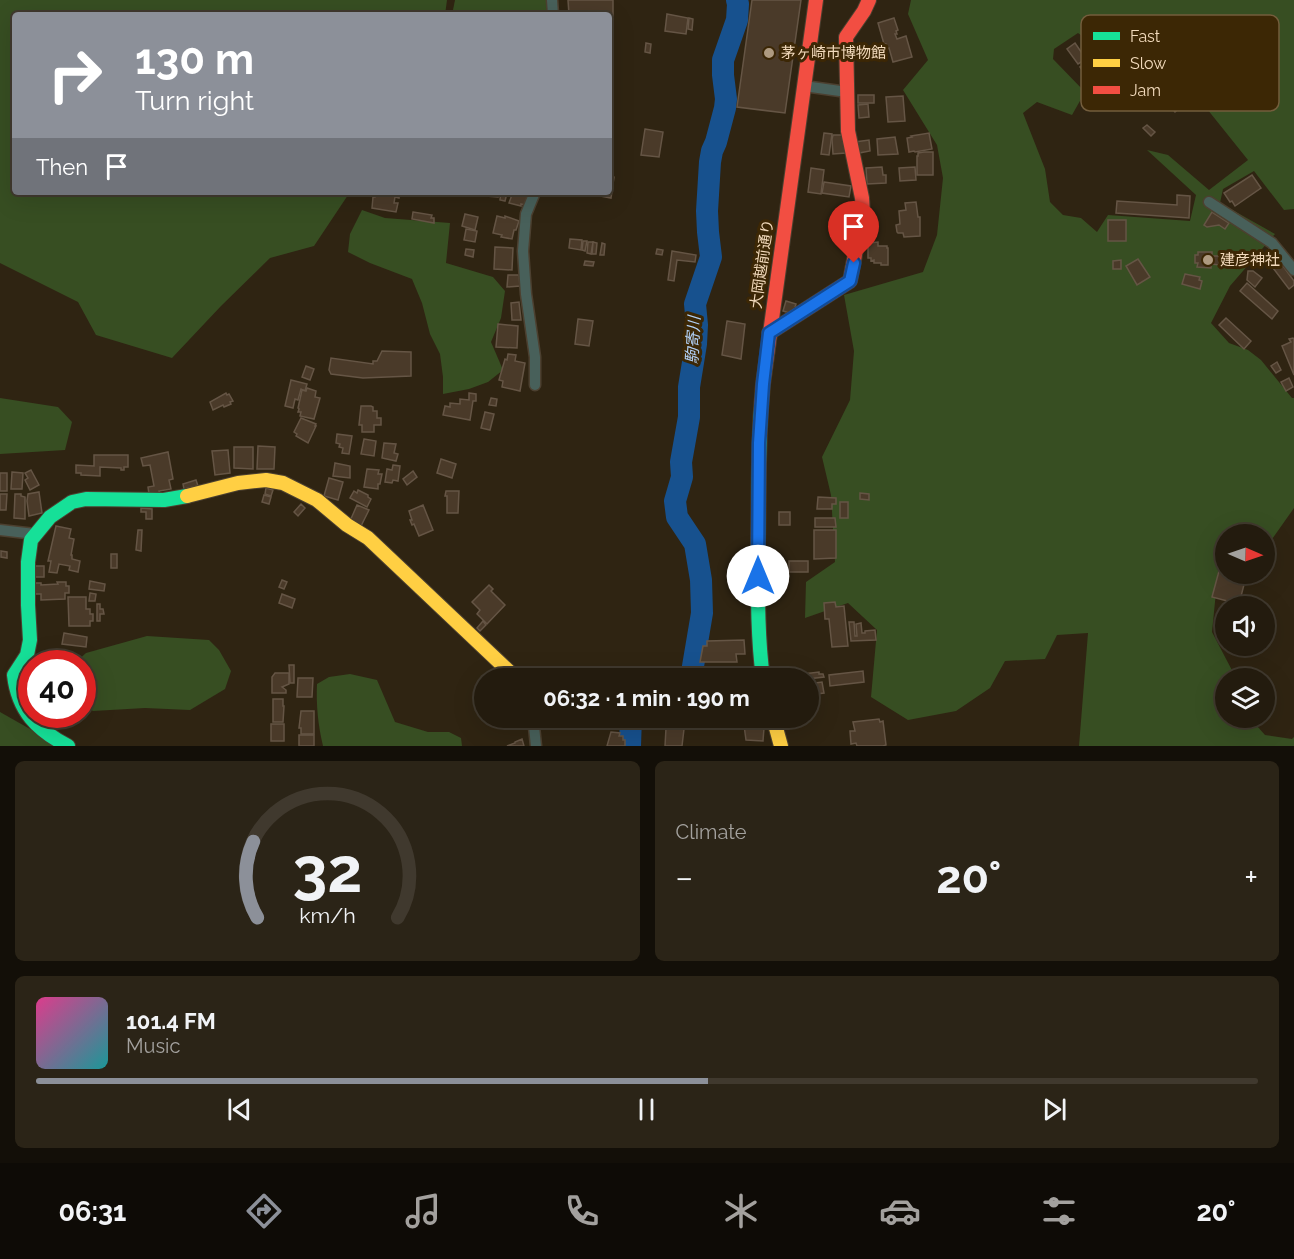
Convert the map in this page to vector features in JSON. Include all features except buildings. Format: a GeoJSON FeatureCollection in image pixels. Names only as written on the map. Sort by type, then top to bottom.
{"type":"FeatureCollection","features":[{"type":"Feature","properties":{"kind":"street","name":"大岡越前通り"},"geometry":{"type":"LineString","coordinates":[[762,668],[759,638],[759,443],[763,384],[816,0]]}},
{"type":"Feature","properties":{"kind":"street"},"geometry":{"type":"LineString","coordinates":[[769,333],[850,281],[863,213],[848,132],[846,37],[869,0]]}},
{"type":"Feature","properties":{"kind":"street"},"geometry":{"type":"LineString","coordinates":[[804,86],[847,92]]}},
{"type":"Feature","properties":{"kind":"street"},"geometry":{"type":"LineString","coordinates":[[534,195],[526,214],[523,251],[526,294],[535,357],[535,384]]}},
{"type":"Feature","properties":{"kind":"street"},"geometry":{"type":"LineString","coordinates":[[1209,202],[1272,243],[1294,270]]}},
{"type":"Feature","properties":{"kind":"street"},"geometry":{"type":"LineString","coordinates":[[68,746],[44,730],[28,715],[20,703],[14,675],[27,656],[30,640],[28,562],[32,540],[50,517],[72,502],[86,499],[164,500],[238,483],[266,480],[283,483],[317,500],[347,525],[368,538],[505,668]]}},
{"type":"Feature","properties":{"kind":"street"},"geometry":{"type":"LineString","coordinates":[[0,530],[35,534]]}},
{"type":"Feature","properties":{"kind":"street"},"geometry":{"type":"LineString","coordinates":[[534,728],[536,746]]}},
{"type":"Feature","properties":{"kind":"street"},"geometry":{"type":"LineString","coordinates":[[776,728],[781,746]]}},
{"type":"Feature","properties":{"kind":"green space"},"geometry":{"type":"Polygon","coordinates":[[[0,0],[447,0],[445,12],[12,12],[12,195],[348,195],[314,246],[270,258],[172,358],[96,335],[78,302],[0,263],[0,0]]]}},
{"type":"Feature","properties":{"kind":"green space"},"geometry":{"type":"Polygon","coordinates":[[[455,0],[547,0],[548,12],[453,12],[455,0]]]}},
{"type":"Feature","properties":{"kind":"green space"},"geometry":{"type":"Polygon","coordinates":[[[911,0],[1294,0],[1294,209],[1284,210],[1254,171],[1223,189],[1220,203],[1275,234],[1230,286],[1211,323],[1229,343],[1248,350],[1261,360],[1294,398],[1294,508],[1275,535],[1275,524],[1215,524],[1217,584],[1212,632],[1215,638],[1215,656],[1225,656],[1231,668],[1215,668],[1215,728],[1259,728],[1265,735],[1292,739],[1294,737],[1294,746],[1079,746],[1088,633],[1057,635],[1045,659],[1005,661],[990,688],[956,711],[908,720],[871,697],[877,630],[848,603],[805,618],[806,582],[835,562],[831,495],[822,457],[850,400],[854,351],[844,295],[923,272],[937,235],[943,178],[937,145],[903,90],[928,60],[908,14],[911,0]],[[1081,15],[1081,35],[1078,33],[1054,49],[1053,59],[1081,88],[1081,99],[1072,115],[1037,102],[1023,113],[1045,169],[1050,202],[1063,215],[1081,218],[1097,232],[1108,215],[1190,221],[1196,195],[1147,150],[1168,155],[1209,190],[1248,160],[1209,111],[1279,111],[1279,15],[1081,15]]]}},
{"type":"Feature","properties":{"kind":"green space"},"geometry":{"type":"Polygon","coordinates":[[[362,210],[385,218],[450,223],[446,263],[493,277],[505,291],[501,318],[491,342],[503,370],[488,382],[469,389],[443,394],[440,354],[430,334],[422,303],[412,279],[348,252],[350,234],[362,210]]]}},
{"type":"Feature","properties":{"kind":"green space"},"geometry":{"type":"Polygon","coordinates":[[[0,398],[58,407],[72,422],[65,450],[0,454],[0,398]]]}},
{"type":"Feature","properties":{"kind":"green space"},"geometry":{"type":"Polygon","coordinates":[[[147,636],[209,640],[219,650],[231,671],[225,689],[190,710],[145,708],[96,711],[96,650],[147,636]]]}},
{"type":"Feature","properties":{"kind":"green space"},"geometry":{"type":"Polygon","coordinates":[[[350,674],[377,680],[395,722],[428,732],[449,732],[461,738],[462,746],[323,746],[318,715],[317,684],[329,677],[350,674]]]}},
{"type":"Feature","properties":{"kind":"green space"},"geometry":{"type":"Polygon","coordinates":[[[0,712],[18,722],[18,728],[28,728],[60,746],[0,746],[0,712]]]}},
{"type":"Feature","properties":{"kind":"waterway","name":"駒寄川"},"geometry":{"type":"LineString","coordinates":[[693,668],[702,613],[701,580],[695,544],[677,517],[675,501],[682,477],[681,462],[689,417],[689,387],[696,344],[695,304],[711,257],[707,211],[710,162],[725,108],[723,60],[737,20],[737,0]]}},
{"type":"Feature","properties":{"kind":"waterway","name":"駒寄川"},"geometry":{"type":"LineString","coordinates":[[630,746],[631,728]]}},
{"type":"Feature","properties":{"kind":"traffic: fast"},"geometry":{"type":"LineString","coordinates":[[761,410],[758,594],[762,668]]}},
{"type":"Feature","properties":{"kind":"traffic: fast"},"geometry":{"type":"LineString","coordinates":[[68,746],[38,726],[25,709],[16,688],[14,675],[27,655],[30,640],[28,562],[31,540],[50,517],[72,502],[86,499],[164,500],[187,496]]}},
{"type":"Feature","properties":{"kind":"traffic: slow"},"geometry":{"type":"LineString","coordinates":[[187,496],[238,483],[266,480],[283,483],[317,500],[347,525],[368,538],[505,668]]}},
{"type":"Feature","properties":{"kind":"traffic: slow"},"geometry":{"type":"LineString","coordinates":[[776,728],[781,746]]}},
{"type":"Feature","properties":{"kind":"traffic: jam"},"geometry":{"type":"LineString","coordinates":[[761,410],[816,0]]}},
{"type":"Feature","properties":{"kind":"traffic: jam"},"geometry":{"type":"LineString","coordinates":[[769,333],[850,281],[863,213],[848,131],[846,37],[869,0]]}},
{"type":"Feature","properties":{"kind":"place","name":"茅ヶ崎市博物館"},"geometry":{"type":"Point","coordinates":[769,53]}},
{"type":"Feature","properties":{"kind":"place","name":"建彦神社"},"geometry":{"type":"Point","coordinates":[1208,260]}},
{"type":"Feature","properties":{"kind":"route"},"geometry":{"type":"LineString","coordinates":[[758,576],[759,443],[769,333],[850,281],[854,263]]}}]}
